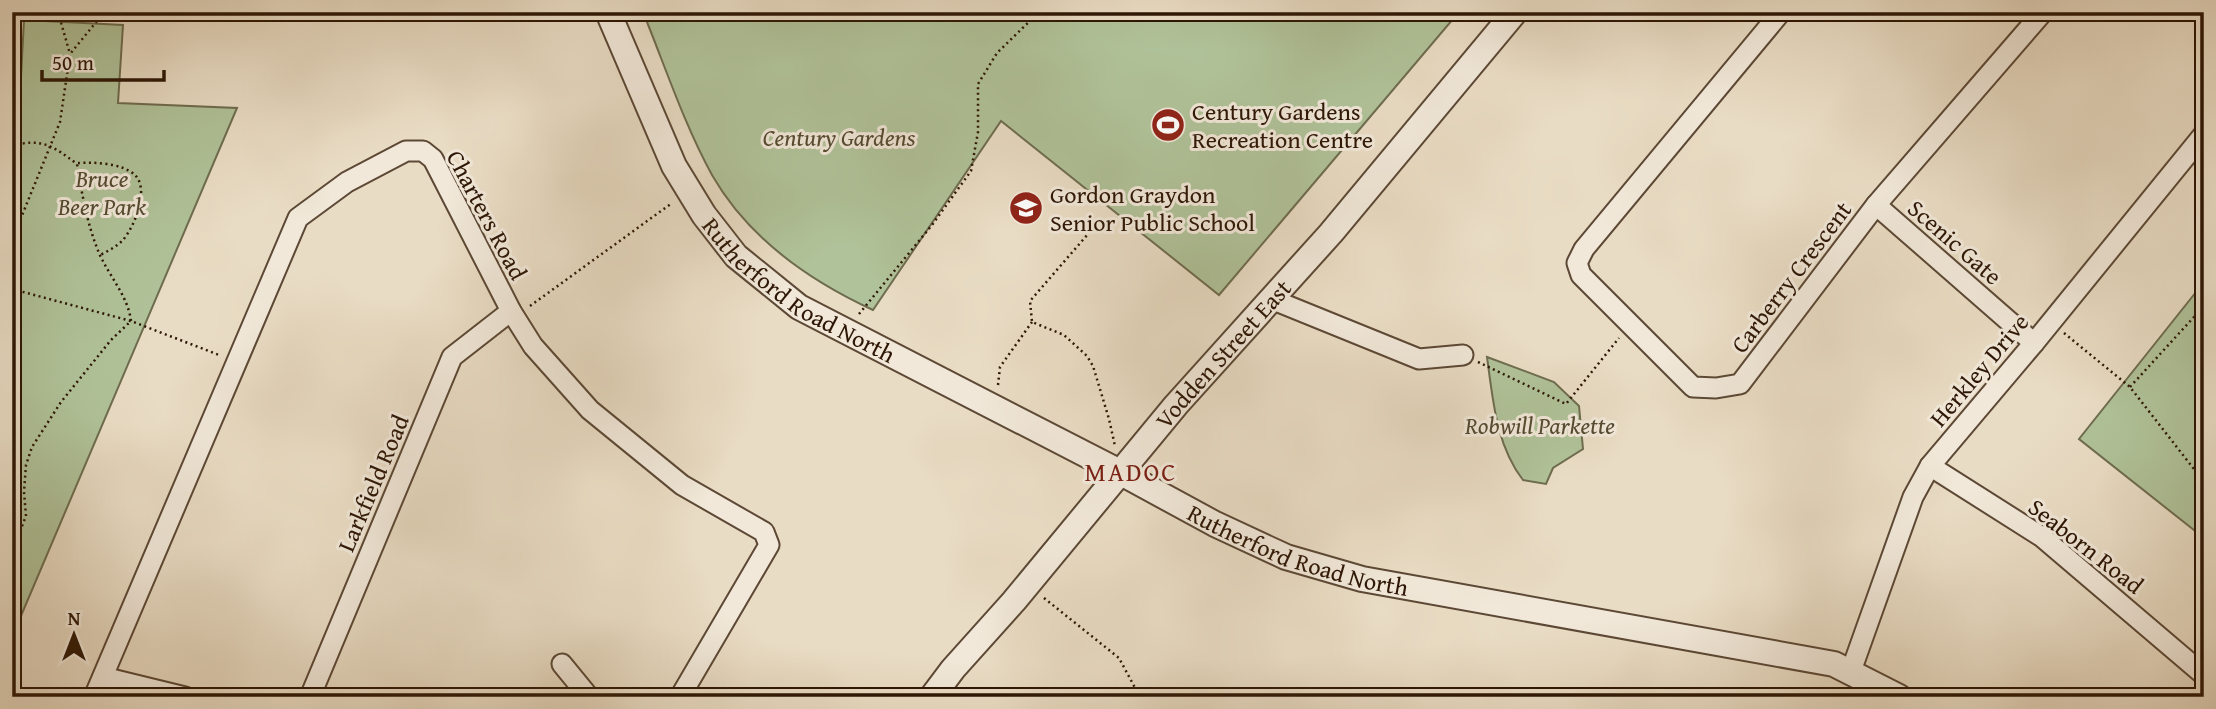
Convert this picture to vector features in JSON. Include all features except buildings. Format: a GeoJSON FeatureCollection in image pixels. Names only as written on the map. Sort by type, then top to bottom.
{"type":"FeatureCollection","features":[{"type":"Feature","properties":{"kind":"street","name":"Rutherford Road North"},"geometry":{"type":"LineString","coordinates":[[608,12],[674,166],[704,215],[736,256],[799,307],[1215,524],[1286,557],[1362,579],[1833,664],[1899,697]]}},
{"type":"Feature","properties":{"kind":"street","name":"Vodden Street East"},"geometry":{"type":"LineString","coordinates":[[932,697],[1176,405],[1331,233],[1515,12]]}},
{"type":"Feature","properties":{"kind":"street","name":"Carberry Crescent"},"geometry":{"type":"LineString","coordinates":[[1781,12],[1584,249],[1577,263],[1581,275],[1693,387],[1716,388],[1740,384],[1876,205],[2043,12]]}},
{"type":"Feature","properties":{"kind":"street","name":"Herkley Drive"},"geometry":{"type":"LineString","coordinates":[[1851,671],[1913,497],[1930,466],[2051,323],[2204,134]]}},
{"type":"Feature","properties":{"kind":"street","name":"Charters Road"},"geometry":{"type":"LineString","coordinates":[[94,697],[298,218],[347,182],[406,151],[423,151],[433,159],[511,311],[533,346],[590,410],[682,485],[764,533],[769,545],[680,697]]}},
{"type":"Feature","properties":{"kind":"street","name":"Scenic Gate"},"geometry":{"type":"LineString","coordinates":[[1876,205],[2034,343]]}},
{"type":"Feature","properties":{"kind":"street"},"geometry":{"type":"LineString","coordinates":[[1270,299],[1419,359],[1463,355]]}},
{"type":"Feature","properties":{"kind":"street","name":"Larkfield Road"},"geometry":{"type":"LineString","coordinates":[[310,697],[452,357],[511,311]]}},
{"type":"Feature","properties":{"kind":"street","name":"Seaborn Road"},"geometry":{"type":"LineString","coordinates":[[1930,466],[2042,537],[2204,675]]}},
{"type":"Feature","properties":{"kind":"street"},"geometry":{"type":"LineString","coordinates":[[562,664],[589,697]]}},
{"type":"Feature","properties":{"kind":"street"},"geometry":{"type":"LineString","coordinates":[[103,677],[185,697]]}},
{"type":"Feature","properties":{"kind":"path"},"geometry":{"type":"LineString","coordinates":[[12,240],[60,122],[70,54],[58,12]]}},
{"type":"Feature","properties":{"kind":"path"},"geometry":{"type":"LineString","coordinates":[[70,54],[97,21],[98,12]]}},
{"type":"Feature","properties":{"kind":"path"},"geometry":{"type":"LineString","coordinates":[[846,331],[932,225],[971,171],[978,132],[978,84],[997,53],[1039,12]]}},
{"type":"Feature","properties":{"kind":"path"},"geometry":{"type":"LineString","coordinates":[[12,146],[51,144],[77,164],[84,210],[100,255],[130,308],[131,321]]}},
{"type":"Feature","properties":{"kind":"path"},"geometry":{"type":"LineString","coordinates":[[77,164],[91,162],[122,168],[133,173],[140,182],[141,198],[133,225],[123,240],[100,255]]}},
{"type":"Feature","properties":{"kind":"path"},"geometry":{"type":"LineString","coordinates":[[511,311],[530,306],[689,191]]}},
{"type":"Feature","properties":{"kind":"path"},"geometry":{"type":"LineString","coordinates":[[995,408],[1000,367],[1032,322],[1030,300],[1101,219]]}},
{"type":"Feature","properties":{"kind":"path"},"geometry":{"type":"LineString","coordinates":[[12,289],[131,321],[237,362]]}},
{"type":"Feature","properties":{"kind":"path"},"geometry":{"type":"LineString","coordinates":[[2130,387],[2204,306]]}},
{"type":"Feature","properties":{"kind":"path"},"geometry":{"type":"LineString","coordinates":[[12,552],[26,516],[25,478],[32,447],[61,402],[111,340],[131,321]]}},
{"type":"Feature","properties":{"kind":"path"},"geometry":{"type":"LineString","coordinates":[[1032,322],[1064,335],[1087,356],[1093,366],[1109,419],[1120,474]]}},
{"type":"Feature","properties":{"kind":"path"},"geometry":{"type":"LineString","coordinates":[[2051,323],[2130,387],[2204,482]]}},
{"type":"Feature","properties":{"kind":"path"},"geometry":{"type":"LineString","coordinates":[[1463,355],[1566,404],[1630,324]]}},
{"type":"Feature","properties":{"kind":"path"},"geometry":{"type":"LineString","coordinates":[[1028,585],[1119,658],[1140,697]]}},
{"type":"Feature","properties":{"kind":"green space","name":"Century Gardens"},"geometry":{"type":"Polygon","coordinates":[[[643,12],[1459,12],[1219,295],[1001,121],[873,310],[825,285],[782,255],[743,218],[727,198],[692,136],[643,12]]]}},
{"type":"Feature","properties":{"kind":"green space","name":"Bruce Beer Park"},"geometry":{"type":"Polygon","coordinates":[[[24,20],[123,25],[118,103],[237,108],[12,637],[12,95],[20,96],[24,20]]]}},
{"type":"Feature","properties":{"kind":"green space"},"geometry":{"type":"Polygon","coordinates":[[[2204,282],[2204,538],[2079,439],[2204,282]]]}},
{"type":"Feature","properties":{"kind":"green space","name":"Robwill Parkette"},"geometry":{"type":"Polygon","coordinates":[[[1487,357],[1554,382],[1579,406],[1583,449],[1553,468],[1546,484],[1523,480],[1507,452],[1497,422],[1487,357]]]}},
{"type":"Feature","properties":{"kind":"place","name":"Century Gardens Recreation Centre"},"geometry":{"type":"Point","coordinates":[1168,125]}},
{"type":"Feature","properties":{"kind":"place","name":"Gordon Graydon Senior Public School"},"geometry":{"type":"Point","coordinates":[1026,208]}},
{"type":"Feature","properties":{"kind":"district","name":"MADOC"},"geometry":{"type":"Point","coordinates":[1131,471]}}]}
